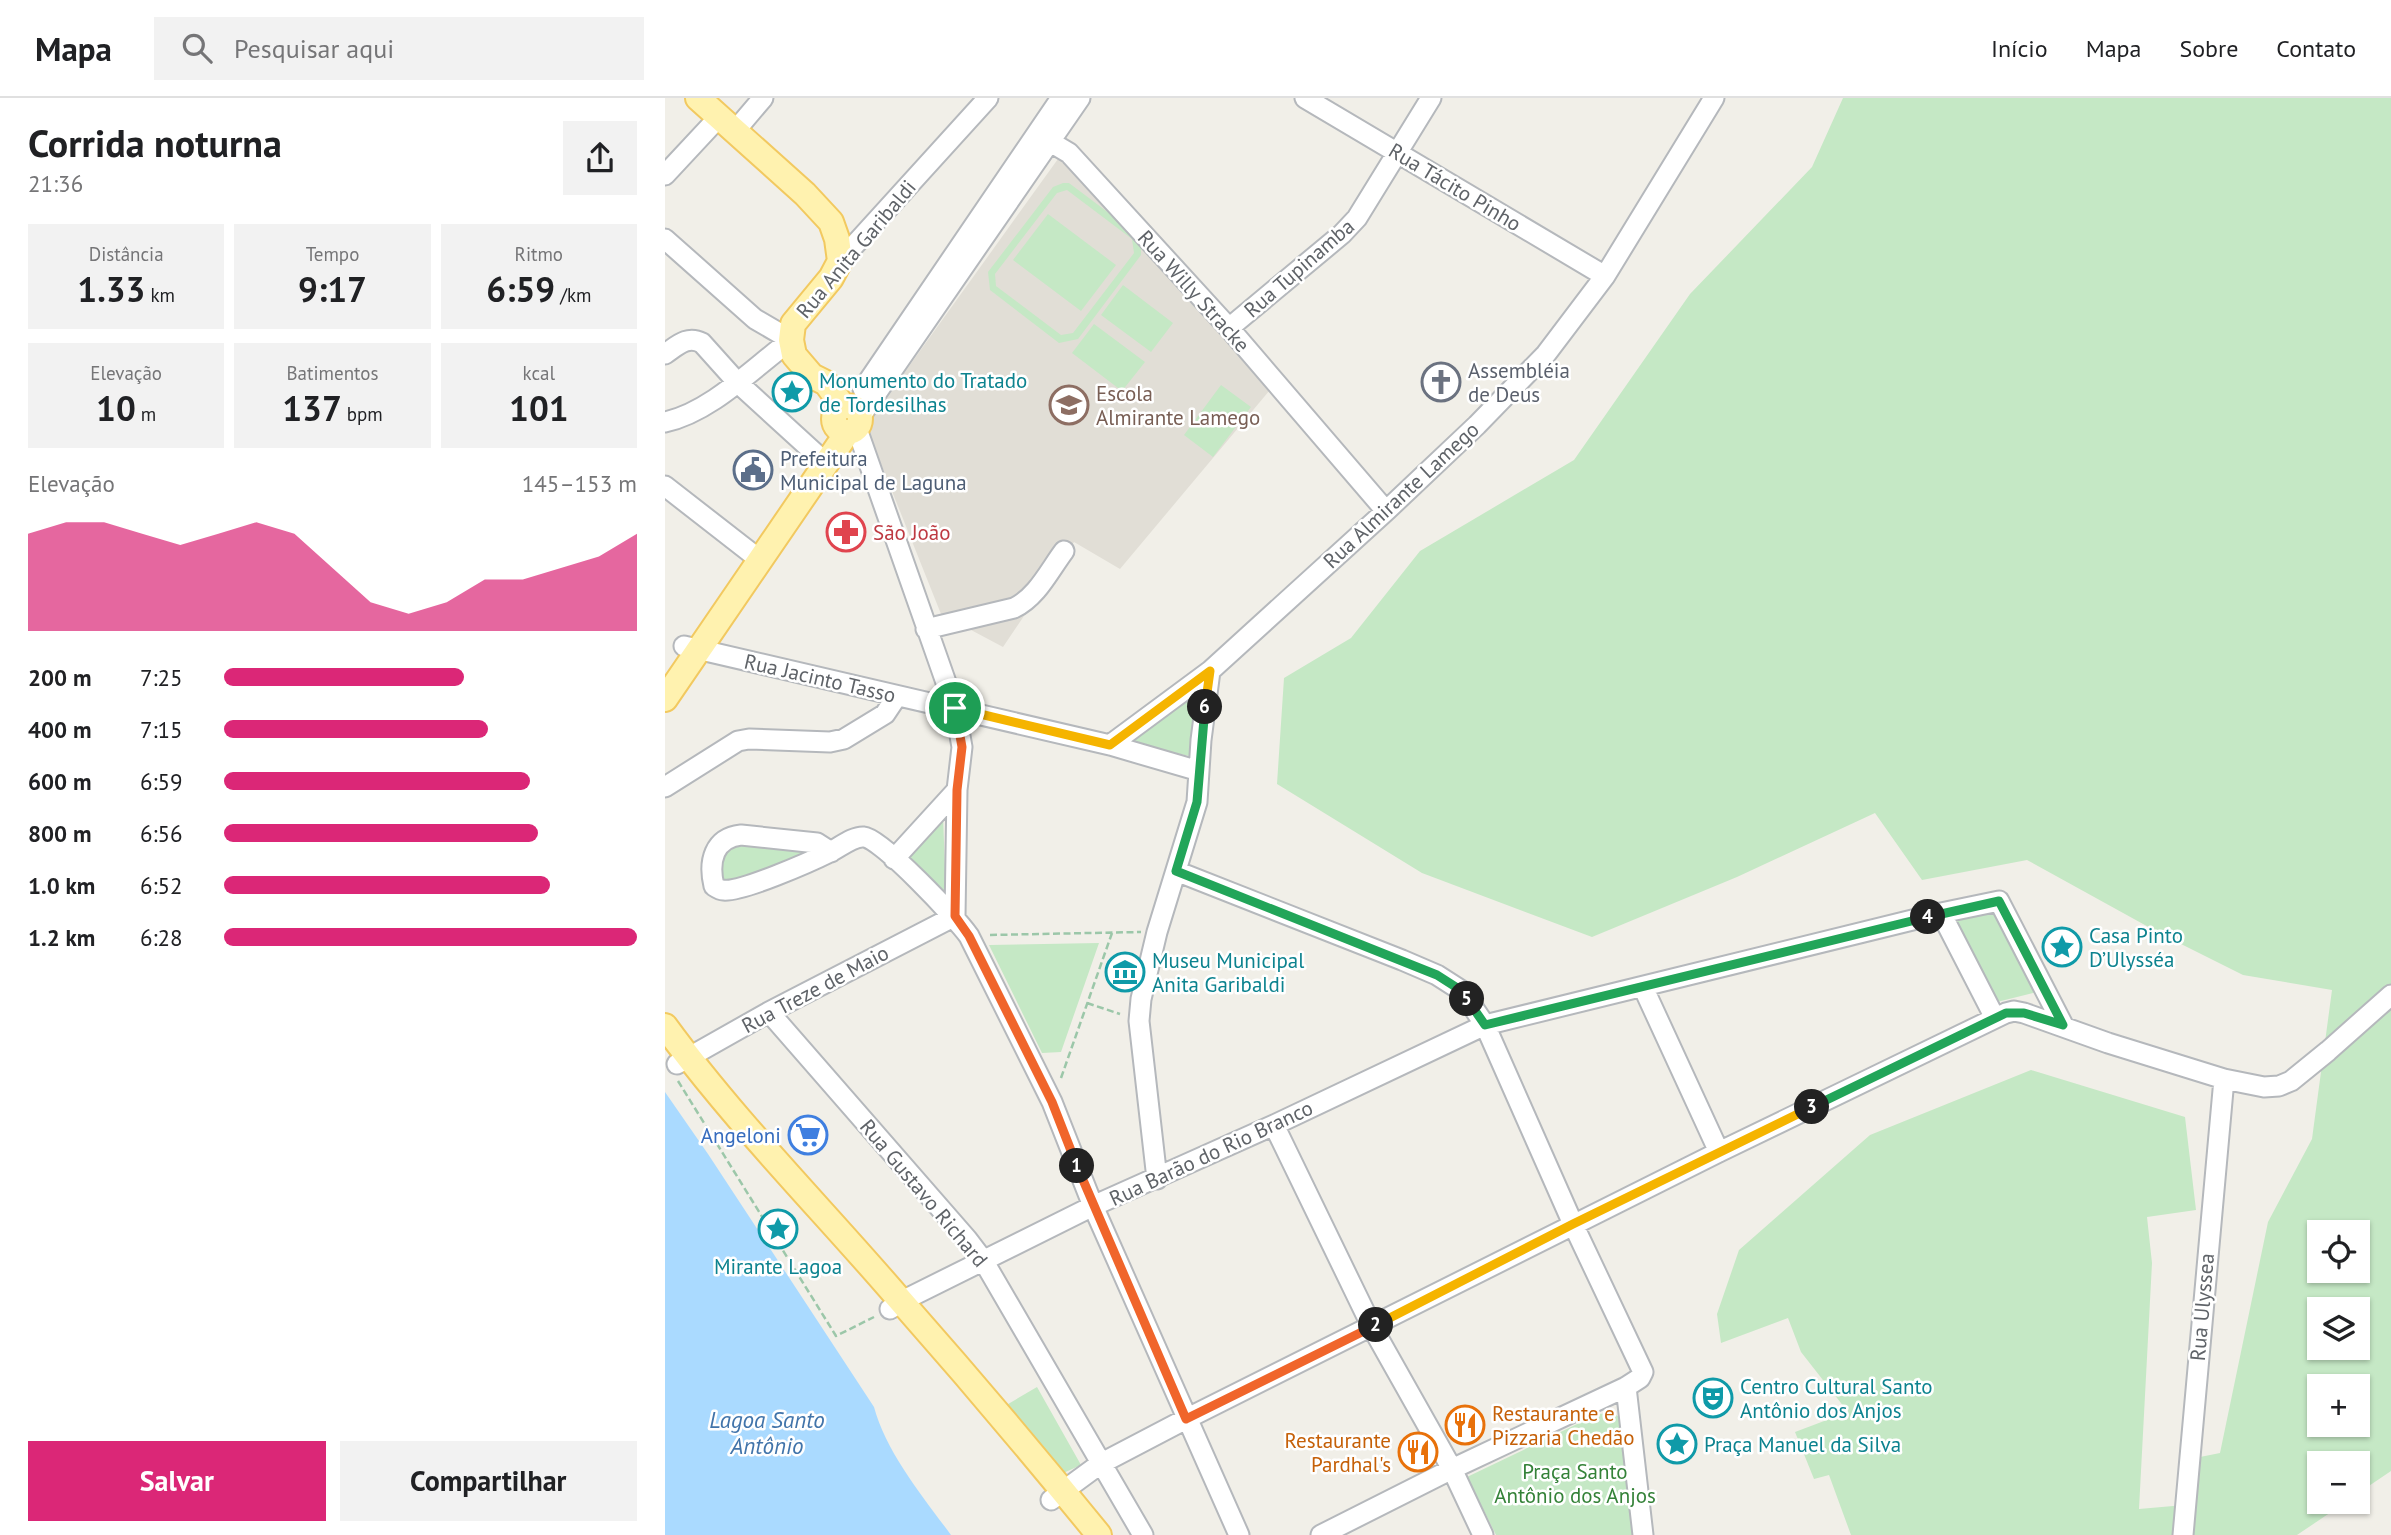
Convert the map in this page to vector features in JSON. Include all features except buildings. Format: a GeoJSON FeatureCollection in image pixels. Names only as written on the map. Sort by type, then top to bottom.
{"type":"FeatureCollection","features":[{"type":"Feature","properties":{"kind":"main road"},"geometry":{"type":"LineString","coordinates":[[698,98],[818,206],[831,222],[840,261]]}},
{"type":"Feature","properties":{"kind":"main road","name":"Rua Anita Garibaldi"},"geometry":{"type":"LineString","coordinates":[[840,261],[831,278],[793,324],[791,340],[794,355],[812,376],[826,383],[847,420]]}},
{"type":"Feature","properties":{"kind":"main road"},"geometry":{"type":"LineString","coordinates":[[755,556],[817,455],[847,420]]}},
{"type":"Feature","properties":{"kind":"main road"},"geometry":{"type":"LineString","coordinates":[[665,699],[691,648],[847,420]]}},
{"type":"Feature","properties":{"kind":"main road"},"geometry":{"type":"LineString","coordinates":[[665,676],[691,648]]}},
{"type":"Feature","properties":{"kind":"main road"},"geometry":{"type":"LineString","coordinates":[[665,1026],[677,1057],[896,1305],[1057,1495],[1099,1535]]}},
{"type":"Feature","properties":{"kind":"main road"},"geometry":{"type":"LineString","coordinates":[[1057,1495],[1081,1535]]}},
{"type":"Feature","properties":{"kind":"street"},"geometry":{"type":"LineString","coordinates":[[665,176],[763,98]]}},
{"type":"Feature","properties":{"kind":"street","name":"Rua Anita Garibaldi"},"geometry":{"type":"LineString","coordinates":[[840,261],[988,98]]}},
{"type":"Feature","properties":{"kind":"street"},"geometry":{"type":"LineString","coordinates":[[1044,138],[1061,98]]}},
{"type":"Feature","properties":{"kind":"street"},"geometry":{"type":"LineString","coordinates":[[955,916],[957,790],[962,747],[955,708],[847,420],[1044,138],[1080,98]]}},
{"type":"Feature","properties":{"kind":"street","name":"Rua Tácito Pinho"},"geometry":{"type":"LineString","coordinates":[[1305,98],[1605,276]]}},
{"type":"Feature","properties":{"kind":"street","name":"Rua Tupinamba"},"geometry":{"type":"LineString","coordinates":[[1229,328],[1342,234],[1357,218],[1431,98]]}},
{"type":"Feature","properties":{"kind":"street","name":"Rua Almirante Lamego"},"geometry":{"type":"LineString","coordinates":[[1110,745],[1210,671],[1386,511],[1477,425],[1546,354],[1605,276],[1714,98]]}},
{"type":"Feature","properties":{"kind":"street","name":"Rua Willy Stracke"},"geometry":{"type":"LineString","coordinates":[[1044,138],[1069,153],[1229,328],[1386,511]]}},
{"type":"Feature","properties":{"kind":"street"},"geometry":{"type":"LineString","coordinates":[[665,239],[755,319],[791,340],[696,410],[665,422]]}},
{"type":"Feature","properties":{"kind":"street"},"geometry":{"type":"LineString","coordinates":[[665,354],[687,339],[702,343],[737,382],[817,455]]}},
{"type":"Feature","properties":{"kind":"street"},"geometry":{"type":"LineString","coordinates":[[665,486],[755,556]]}},
{"type":"Feature","properties":{"kind":"street"},"geometry":{"type":"LineString","coordinates":[[926,629],[1014,608],[1024,603],[1064,551]]}},
{"type":"Feature","properties":{"kind":"street","name":"Rua Jacinto Tasso"},"geometry":{"type":"LineString","coordinates":[[691,648],[1110,745],[1199,771]]}},
{"type":"Feature","properties":{"kind":"street"},"geometry":{"type":"LineString","coordinates":[[1157,1179],[1139,1021],[1143,987],[1157,932],[1197,802],[1210,671]]}},
{"type":"Feature","properties":{"kind":"street"},"geometry":{"type":"LineString","coordinates":[[665,787],[738,741],[749,739],[830,742],[844,738],[885,714],[897,696]]}},
{"type":"Feature","properties":{"kind":"street"},"geometry":{"type":"LineString","coordinates":[[894,859],[957,790]]}},
{"type":"Feature","properties":{"kind":"street"},"geometry":{"type":"LineString","coordinates":[[831,852],[817,843],[731,836],[716,848],[712,877],[714,886],[721,890],[730,890],[803,866],[831,852],[859,837],[865,837],[873,840],[955,916],[969,936],[1052,1102],[1093,1206],[1239,1535]]}},
{"type":"Feature","properties":{"kind":"street"},"geometry":{"type":"LineString","coordinates":[[1176,871],[1437,975],[1462,991],[1485,1025],[1573,1224],[1643,1372],[1640,1378],[1626,1387],[1452,1469],[1321,1535]]}},
{"type":"Feature","properties":{"kind":"street","name":"Rua Barão do Rio Branco"},"geometry":{"type":"LineString","coordinates":[[896,1305],[1093,1206],[1274,1125],[1485,1025],[1941,914],[1999,901],[2063,1025]]}},
{"type":"Feature","properties":{"kind":"street"},"geometry":{"type":"LineString","coordinates":[[1941,914],[1995,1018]]}},
{"type":"Feature","properties":{"kind":"street","name":"Rua Treze de Maio"},"geometry":{"type":"LineString","coordinates":[[677,1057],[955,916]]}},
{"type":"Feature","properties":{"kind":"street"},"geometry":{"type":"LineString","coordinates":[[1643,987],[1719,1152]]}},
{"type":"Feature","properties":{"kind":"street"},"geometry":{"type":"LineString","coordinates":[[1057,1495],[1100,1464],[1186,1419],[1573,1224],[1995,1018],[2014,1011],[2224,1079],[2264,1087],[2279,1086],[2291,1081],[2391,995]]}},
{"type":"Feature","properties":{"kind":"street","name":"Rua Gustavo Richard"},"geometry":{"type":"LineString","coordinates":[[769,1012],[967,1238],[983,1260],[1143,1535]]}},
{"type":"Feature","properties":{"kind":"street","name":"Rua Ulyssea"},"geometry":{"type":"LineString","coordinates":[[2183,1535],[2224,1079]]}},
{"type":"Feature","properties":{"kind":"street"},"geometry":{"type":"LineString","coordinates":[[1274,1125],[1372,1327],[1452,1469],[1483,1535]]}},
{"type":"Feature","properties":{"kind":"street"},"geometry":{"type":"LineString","coordinates":[[1626,1387],[1643,1535]]}},
{"type":"Feature","properties":{"kind":"path"},"geometry":{"type":"LineString","coordinates":[[969,936],[1157,932]]}},
{"type":"Feature","properties":{"kind":"path"},"geometry":{"type":"LineString","coordinates":[[1052,1102],[1112,933]]}},
{"type":"Feature","properties":{"kind":"path"},"geometry":{"type":"LineString","coordinates":[[1087,1003],[1139,1021]]}},
{"type":"Feature","properties":{"kind":"path"},"geometry":{"type":"LineString","coordinates":[[677,1057],[677,1079],[836,1336],[896,1305]]}},
{"type":"Feature","properties":{"kind":"shaded area","name":"Escola Almirante Lamego"},"geometry":{"type":"Polygon","coordinates":[[[1063,152],[1275,384],[1120,569],[1074,542],[1003,647],[941,614],[866,426],[1063,152]]]}},
{"type":"Feature","properties":{"kind":"green space"},"geometry":{"type":"Polygon","coordinates":[[[1843,98],[2391,98],[2391,1471],[2370,1485],[2370,1451],[2307,1451],[2307,1514],[2328,1514],[2297,1535],[1851,1535],[1829,1475],[1814,1479],[1795,1432],[1848,1412],[1801,1352],[1788,1318],[1721,1343],[1717,1314],[1739,1250],[1870,1135],[2031,1070],[2185,1117],[2196,1210],[2147,1217],[2152,1263],[2139,1509],[2196,1504],[2200,1457],[2220,1453],[2268,1222],[2312,1139],[2332,990],[2243,975],[2163,935],[2027,860],[1922,880],[1875,813],[1737,877],[1592,937],[1422,873],[1277,784],[1284,678],[1351,638],[1420,551],[1574,460],[1690,294],[1812,167],[1843,98]]]}},
{"type":"Feature","properties":{"kind":"green space"},"geometry":{"type":"Polygon","coordinates":[[[1069,183],[1138,235],[1141,242],[1141,255],[1078,339],[1059,343],[990,290],[988,272],[1053,187],[1069,183]],[[1067,190],[1057,193],[995,274],[996,286],[1061,335],[1073,333],[1134,253],[1132,239],[1067,190]]]}},
{"type":"Feature","properties":{"kind":"green space"},"geometry":{"type":"Polygon","coordinates":[[[1048,214],[1116,265],[1081,311],[1013,260],[1048,214]]]}},
{"type":"Feature","properties":{"kind":"green space"},"geometry":{"type":"Polygon","coordinates":[[[1123,285],[1173,323],[1151,352],[1101,315],[1123,285]]]}},
{"type":"Feature","properties":{"kind":"green space"},"geometry":{"type":"Polygon","coordinates":[[[1094,324],[1145,362],[1122,391],[1072,353],[1094,324]]]}},
{"type":"Feature","properties":{"kind":"green space"},"geometry":{"type":"Polygon","coordinates":[[[1221,385],[1251,407],[1213,457],[1184,435],[1221,385]]]}},
{"type":"Feature","properties":{"kind":"green space"},"geometry":{"type":"Polygon","coordinates":[[[1201,684],[1194,757],[1130,743],[1201,684]]]}},
{"type":"Feature","properties":{"kind":"green space"},"geometry":{"type":"Polygon","coordinates":[[[943,814],[946,899],[904,863],[943,814]]]}},
{"type":"Feature","properties":{"kind":"green space"},"geometry":{"type":"Polygon","coordinates":[[[726,843],[819,850],[729,885],[718,883],[721,850],[726,843]]]}},
{"type":"Feature","properties":{"kind":"green space"},"geometry":{"type":"Polygon","coordinates":[[[1994,912],[2037,992],[1997,1002],[1957,921],[1994,912]]]}},
{"type":"Feature","properties":{"kind":"green space"},"geometry":{"type":"Polygon","coordinates":[[[1099,943],[1061,1052],[1042,1053],[989,945],[1099,943]]]}},
{"type":"Feature","properties":{"kind":"green space"},"geometry":{"type":"Polygon","coordinates":[[[1037,1387],[1081,1465],[1059,1475],[1003,1407],[1037,1387]]]}},
{"type":"Feature","properties":{"kind":"green space","name":"Praça Santo Antônio dos Anjos"},"geometry":{"type":"Polygon","coordinates":[[[1611,1413],[1620,1417],[1635,1535],[1496,1535],[1467,1477],[1598,1414],[1611,1413]]]}},
{"type":"Feature","properties":{"kind":"water","name":"Lagoa Santo Antônio"},"geometry":{"type":"Polygon","coordinates":[[[665,1092],[874,1407],[896,1457],[951,1535],[665,1535],[665,1092]]]}},
{"type":"Feature","properties":{"kind":"place","name":"Assembléia de Deus"},"geometry":{"type":"Point","coordinates":[1441,382]}},
{"type":"Feature","properties":{"kind":"place","name":"Monumento do Tratado de Tordesilhas"},"geometry":{"type":"Point","coordinates":[792,392]}},
{"type":"Feature","properties":{"kind":"place","name":"Escola Almirante Lamego"},"geometry":{"type":"Point","coordinates":[1069,405]}},
{"type":"Feature","properties":{"kind":"place","name":"Prefeitura Municipal de Laguna"},"geometry":{"type":"Point","coordinates":[753,470]}},
{"type":"Feature","properties":{"kind":"place","name":"São João"},"geometry":{"type":"Point","coordinates":[846,532]}},
{"type":"Feature","properties":{"kind":"place","name":"Casa Pinto D’Ulysséa"},"geometry":{"type":"Point","coordinates":[2062,947]}},
{"type":"Feature","properties":{"kind":"place","name":"Museu Municipal Anita Garibaldi"},"geometry":{"type":"Point","coordinates":[1125,972]}},
{"type":"Feature","properties":{"kind":"place","name":"Angeloni"},"geometry":{"type":"Point","coordinates":[808,1135]}},
{"type":"Feature","properties":{"kind":"place","name":"Mirante Lagoa"},"geometry":{"type":"Point","coordinates":[778,1229]}},
{"type":"Feature","properties":{"kind":"place","name":"Centro Cultural Santo Antônio dos Anjos"},"geometry":{"type":"Point","coordinates":[1713,1398]}},
{"type":"Feature","properties":{"kind":"place","name":"Restaurante e Pizzaria Chedão"},"geometry":{"type":"Point","coordinates":[1465,1425]}},
{"type":"Feature","properties":{"kind":"place","name":"Praça Manuel da Silva"},"geometry":{"type":"Point","coordinates":[1677,1444]}},
{"type":"Feature","properties":{"kind":"place","name":"Restaurante Pardhal's"},"geometry":{"type":"Point","coordinates":[1418,1452]}},
{"type":"Feature","properties":{"kind":"route"},"geometry":{"type":"LineString","coordinates":[[1210,671],[1201,740],[1197,802],[1176,871],[1437,975],[1462,991],[1485,1025],[1999,901],[2063,1025],[2024,1013],[2006,1013],[1573,1224],[1186,1419],[1093,1206],[1052,1102],[969,936],[955,916],[957,790],[962,747],[955,708],[1110,745],[1210,671]]}}]}
